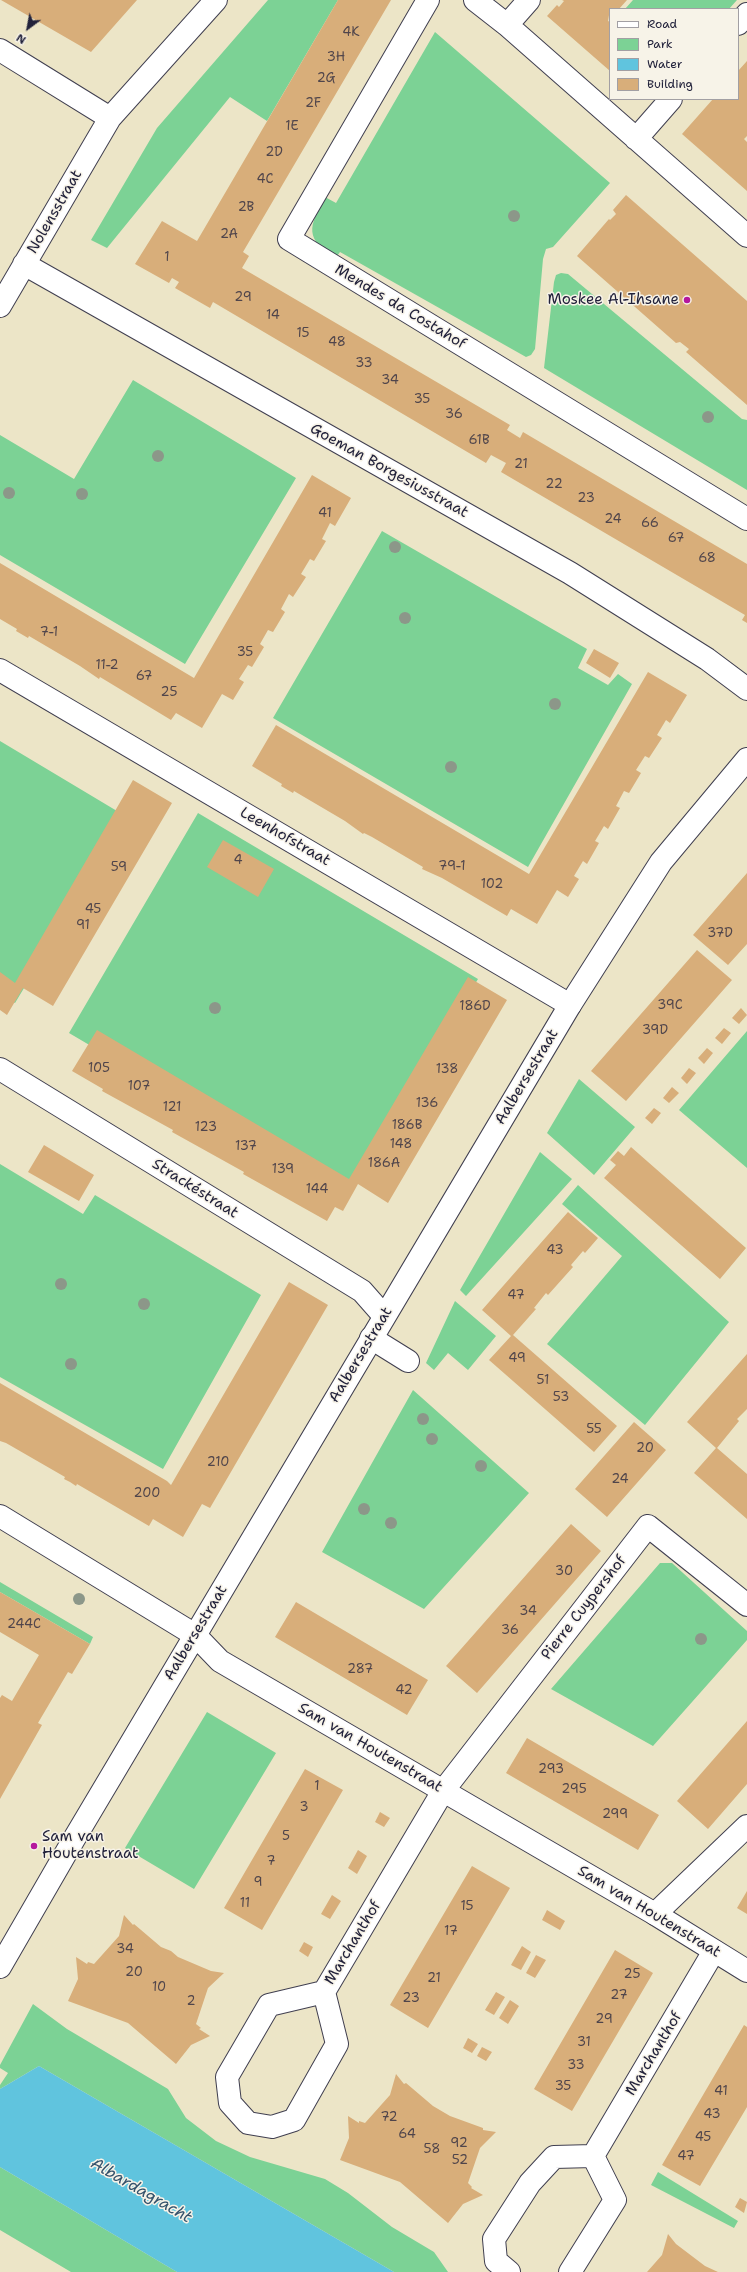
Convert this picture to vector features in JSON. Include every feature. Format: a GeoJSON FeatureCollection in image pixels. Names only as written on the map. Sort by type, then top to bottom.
{"type":"FeatureCollection","features":[{"type":"Feature","properties":{"kind":"street","name":"Nolensstraat"},"geometry":{"type":"LineString","coordinates":[[0,306],[110,118],[216,0]]}},
{"type":"Feature","properties":{"kind":"street","name":"Mendes da Costahof"},"geometry":{"type":"LineString","coordinates":[[428,0],[289,240],[747,519]]}},
{"type":"Feature","properties":{"kind":"street"},"geometry":{"type":"LineString","coordinates":[[475,0],[507,25],[747,236]]}},
{"type":"Feature","properties":{"kind":"street"},"geometry":{"type":"LineString","coordinates":[[507,25],[529,0]]}},
{"type":"Feature","properties":{"kind":"street"},"geometry":{"type":"LineString","coordinates":[[739,23],[747,14]]}},
{"type":"Feature","properties":{"kind":"street"},"geometry":{"type":"LineString","coordinates":[[0,50],[110,118]]}},
{"type":"Feature","properties":{"kind":"street"},"geometry":{"type":"LineString","coordinates":[[636,139],[670,100]]}},
{"type":"Feature","properties":{"kind":"street","name":"Goeman Borgesiusstraat"},"geometry":{"type":"LineString","coordinates":[[24,264],[570,573],[707,659],[747,689]]}},
{"type":"Feature","properties":{"kind":"street","name":"Leenhofstraat"},"geometry":{"type":"LineString","coordinates":[[0,670],[570,1005]]}},
{"type":"Feature","properties":{"kind":"street","name":"Aalbersestraat"},"geometry":{"type":"LineString","coordinates":[[0,1967],[384,1316],[570,1005],[661,862],[747,759]]}},
{"type":"Feature","properties":{"kind":"street","name":"Strackéstraat"},"geometry":{"type":"LineString","coordinates":[[0,1069],[362,1291],[384,1316]]}},
{"type":"Feature","properties":{"kind":"street"},"geometry":{"type":"LineString","coordinates":[[371,1338],[408,1361]]}},
{"type":"Feature","properties":{"kind":"street","name":"Sam van Houtenstraat"},"geometry":{"type":"LineString","coordinates":[[0,1516],[195,1635],[220,1661],[655,1914],[747,1971]]}},
{"type":"Feature","properties":{"kind":"street","name":"Pierre Cuypershof"},"geometry":{"type":"LineString","coordinates":[[443,1791],[648,1526],[747,1605]]}},
{"type":"Feature","properties":{"kind":"street","name":"Marchanthof"},"geometry":{"type":"LineString","coordinates":[[324,1992],[270,2005],[227,2077],[230,2103],[248,2123],[272,2127],[294,2120],[337,2044],[324,1992],[443,1791]]}},
{"type":"Feature","properties":{"kind":"street"},"geometry":{"type":"LineString","coordinates":[[655,1914],[747,1826]]}},
{"type":"Feature","properties":{"kind":"street","name":"Marchanthof"},"geometry":{"type":"LineString","coordinates":[[593,2156],[714,1951]]}},
{"type":"Feature","properties":{"kind":"street"},"geometry":{"type":"LineString","coordinates":[[509,2272],[496,2261],[494,2239],[530,2183],[554,2157],[593,2156],[615,2200],[570,2272]]}},
{"type":"Feature","properties":{"kind":"green space"},"geometry":{"type":"Polygon","coordinates":[[[268,0],[338,0],[267,121],[230,97],[107,248],[91,240],[157,128],[268,0]]]}},
{"type":"Feature","properties":{"kind":"green space"},"geometry":{"type":"Polygon","coordinates":[[[633,0],[737,0],[730,8],[626,8],[633,0]]]}},
{"type":"Feature","properties":{"kind":"green space"},"geometry":{"type":"Polygon","coordinates":[[[435,32],[610,183],[553,247],[546,249],[543,259],[535,349],[531,355],[526,357],[340,252],[335,259],[318,245],[312,232],[315,217],[325,197],[336,203],[435,32]]]}},
{"type":"Feature","properties":{"kind":"green space"},"geometry":{"type":"Polygon","coordinates":[[[561,273],[568,274],[742,419],[747,420],[747,490],[544,368],[554,282],[556,275],[561,273]]]}},
{"type":"Feature","properties":{"kind":"green space"},"geometry":{"type":"Polygon","coordinates":[[[133,380],[296,478],[185,664],[0,555],[0,435],[74,479],[133,380]]]}},
{"type":"Feature","properties":{"kind":"green space"},"geometry":{"type":"Polygon","coordinates":[[[382,531],[587,649],[578,668],[608,685],[618,674],[632,684],[528,867],[273,718],[382,531]]]}},
{"type":"Feature","properties":{"kind":"green space"},"geometry":{"type":"Polygon","coordinates":[[[0,741],[127,817],[15,1003],[0,995],[0,741]]]}},
{"type":"Feature","properties":{"kind":"green space"},"geometry":{"type":"Polygon","coordinates":[[[198,813],[478,979],[346,1196],[69,1033],[198,813]]]}},
{"type":"Feature","properties":{"kind":"green space"},"geometry":{"type":"Polygon","coordinates":[[[747,1031],[747,1168],[679,1110],[747,1031]]]}},
{"type":"Feature","properties":{"kind":"green space"},"geometry":{"type":"Polygon","coordinates":[[[579,1079],[635,1127],[594,1175],[547,1133],[579,1079]]]}},
{"type":"Feature","properties":{"kind":"green space"},"geometry":{"type":"Polygon","coordinates":[[[540,1152],[572,1179],[466,1296],[460,1290],[540,1152]]]}},
{"type":"Feature","properties":{"kind":"green space"},"geometry":{"type":"Polygon","coordinates":[[[0,1164],[83,1214],[95,1195],[261,1295],[163,1469],[0,1377],[0,1164]]]}},
{"type":"Feature","properties":{"kind":"green space"},"geometry":{"type":"Polygon","coordinates":[[[578,1185],[729,1322],[645,1425],[547,1344],[622,1256],[562,1204],[578,1185]]]}},
{"type":"Feature","properties":{"kind":"green space"},"geometry":{"type":"Polygon","coordinates":[[[455,1301],[496,1336],[468,1370],[448,1353],[434,1370],[426,1363],[455,1301]]]}},
{"type":"Feature","properties":{"kind":"green space"},"geometry":{"type":"Polygon","coordinates":[[[413,1390],[529,1493],[424,1609],[322,1552],[413,1390]]]}},
{"type":"Feature","properties":{"kind":"green space"},"geometry":{"type":"Polygon","coordinates":[[[660,1563],[672,1563],[747,1631],[747,1640],[653,1746],[551,1689],[660,1563]]]}},
{"type":"Feature","properties":{"kind":"green space"},"geometry":{"type":"Polygon","coordinates":[[[0,1582],[93,1637],[90,1644],[0,1592],[0,1582]]]}},
{"type":"Feature","properties":{"kind":"green space"},"geometry":{"type":"Polygon","coordinates":[[[207,1712],[276,1753],[194,1889],[125,1848],[207,1712]]]}},
{"type":"Feature","properties":{"kind":"green space"},"geometry":{"type":"Polygon","coordinates":[[[33,2004],[67,2029],[168,2089],[186,2118],[216,2141],[250,2157],[325,2179],[348,2193],[392,2227],[434,2252],[448,2272],[394,2272],[39,2066],[0,2089],[0,2085],[8,2073],[0,2068],[0,2065],[33,2004]]]}},
{"type":"Feature","properties":{"kind":"green space"},"geometry":{"type":"Polygon","coordinates":[[[0,2167],[177,2272],[71,2272],[0,2230],[0,2167]]]}},
{"type":"Feature","properties":{"kind":"green space"},"geometry":{"type":"Polygon","coordinates":[[[658,2172],[738,2221],[734,2228],[651,2185],[658,2172]]]}},
{"type":"Feature","properties":{"kind":"water","name":"Albardagracht"},"geometry":{"type":"Polygon","coordinates":[[[39,2066],[394,2272],[177,2272],[0,2167],[0,2089],[39,2066]]]}},
{"type":"Feature","properties":{"kind":"building"},"geometry":{"type":"Polygon","coordinates":[[[1,0],[137,0],[91,52],[1,0]]]}},
{"type":"Feature","properties":{"kind":"building"},"geometry":{"type":"Polygon","coordinates":[[[338,0],[391,0],[243,252],[249,256],[242,268],[510,425],[507,430],[520,438],[523,432],[747,564],[747,623],[742,620],[745,615],[501,472],[506,463],[491,455],[486,463],[213,302],[210,308],[175,288],[179,282],[172,278],[169,283],[135,264],[162,221],[197,241],[338,0]]]}},
{"type":"Feature","properties":{"kind":"building"},"geometry":{"type":"Polygon","coordinates":[[[562,0],[627,0],[620,8],[609,8],[609,70],[547,16],[557,5],[559,7],[564,1],[562,0]]]}},
{"type":"Feature","properties":{"kind":"building"},"geometry":{"type":"Polygon","coordinates":[[[747,61],[747,136],[744,139],[747,142],[747,191],[682,134],[712,100],[739,100],[739,70],[747,61]]]}},
{"type":"Feature","properties":{"kind":"building","name":"Moskee Al-Ihsane"},"geometry":{"type":"Polygon","coordinates":[[[626,195],[747,301],[747,405],[686,352],[689,349],[680,342],[676,343],[577,256],[609,219],[610,220],[616,214],[613,210],[626,195]]]}},
{"type":"Feature","properties":{"kind":"building"},"geometry":{"type":"Polygon","coordinates":[[[312,475],[351,498],[335,526],[330,523],[322,539],[326,541],[314,561],[310,559],[301,574],[306,577],[293,597],[289,594],[281,609],[285,612],[273,632],[268,630],[260,644],[264,647],[252,667],[248,665],[239,679],[244,682],[233,700],[222,694],[202,728],[176,713],[171,720],[100,677],[99,679],[29,636],[28,638],[16,631],[17,629],[0,619],[0,563],[194,678],[312,475]]]}},
{"type":"Feature","properties":{"kind":"building"},"geometry":{"type":"Polygon","coordinates":[[[594,649],[619,663],[610,678],[586,663],[594,649]]]}},
{"type":"Feature","properties":{"kind":"building"},"geometry":{"type":"Polygon","coordinates":[[[648,672],[687,695],[670,723],[666,720],[657,735],[662,738],[649,758],[645,756],[636,770],[641,773],[629,793],[624,791],[616,806],[620,808],[608,829],[604,826],[595,841],[599,843],[587,864],[583,861],[574,876],[579,879],[568,897],[557,890],[537,924],[511,909],[507,916],[442,878],[422,869],[423,867],[372,837],[364,833],[363,834],[345,821],[294,791],[293,793],[281,786],[282,784],[252,766],[276,725],[529,874],[648,672]]]}},
{"type":"Feature","properties":{"kind":"building"},"geometry":{"type":"Polygon","coordinates":[[[133,780],[172,803],[53,1006],[23,988],[7,1015],[0,1010],[0,972],[15,983],[133,780]]]}},
{"type":"Feature","properties":{"kind":"building"},"geometry":{"type":"Polygon","coordinates":[[[223,840],[274,869],[258,897],[207,867],[223,840]]]}},
{"type":"Feature","properties":{"kind":"building"},"geometry":{"type":"Polygon","coordinates":[[[747,873],[747,944],[728,965],[693,935],[747,873]]]}},
{"type":"Feature","properties":{"kind":"building"},"geometry":{"type":"Polygon","coordinates":[[[697,950],[732,980],[626,1101],[591,1071],[697,950]]]}},
{"type":"Feature","properties":{"kind":"building"},"geometry":{"type":"Polygon","coordinates":[[[468,977],[507,1000],[388,1203],[358,1184],[343,1211],[335,1207],[327,1221],[243,1174],[244,1172],[172,1132],[173,1130],[102,1091],[103,1089],[72,1071],[97,1030],[349,1179],[468,977]]]}},
{"type":"Feature","properties":{"kind":"building"},"geometry":{"type":"Polygon","coordinates":[[[741,1008],[747,1015],[739,1024],[732,1018],[741,1008]]]}},
{"type":"Feature","properties":{"kind":"building"},"geometry":{"type":"Polygon","coordinates":[[[724,1028],[731,1033],[722,1044],[715,1038],[724,1028]]]}},
{"type":"Feature","properties":{"kind":"building"},"geometry":{"type":"Polygon","coordinates":[[[707,1048],[713,1053],[704,1064],[698,1058],[707,1048]]]}},
{"type":"Feature","properties":{"kind":"building"},"geometry":{"type":"Polygon","coordinates":[[[689,1068],[696,1073],[687,1084],[681,1078],[689,1068]]]}},
{"type":"Feature","properties":{"kind":"building"},"geometry":{"type":"Polygon","coordinates":[[[672,1087],[679,1093],[669,1103],[663,1098],[672,1087]]]}},
{"type":"Feature","properties":{"kind":"building"},"geometry":{"type":"Polygon","coordinates":[[[654,1108],[661,1113],[652,1124],[645,1118],[654,1108]]]}},
{"type":"Feature","properties":{"kind":"building"},"geometry":{"type":"Polygon","coordinates":[[[44,1145],[94,1175],[79,1201],[28,1172],[44,1145]]]}},
{"type":"Feature","properties":{"kind":"building"},"geometry":{"type":"Polygon","coordinates":[[[631,1147],[746,1248],[720,1279],[604,1178],[616,1165],[610,1160],[618,1151],[624,1156],[631,1147]]]}},
{"type":"Feature","properties":{"kind":"building"},"geometry":{"type":"Polygon","coordinates":[[[568,1212],[598,1238],[585,1253],[583,1251],[571,1265],[573,1267],[548,1295],[546,1293],[534,1308],[536,1309],[513,1335],[617,1426],[594,1452],[489,1360],[511,1336],[482,1310],[568,1212]]]}},
{"type":"Feature","properties":{"kind":"building"},"geometry":{"type":"Polygon","coordinates":[[[289,1282],[328,1305],[210,1508],[202,1504],[183,1537],[153,1519],[149,1526],[77,1484],[76,1486],[64,1479],[65,1477],[0,1441],[0,1383],[167,1481],[171,1485],[289,1282]]]}},
{"type":"Feature","properties":{"kind":"building"},"geometry":{"type":"Polygon","coordinates":[[[747,1354],[747,1409],[737,1419],[739,1421],[717,1448],[747,1474],[747,1519],[694,1473],[716,1448],[687,1422],[747,1354]]]}},
{"type":"Feature","properties":{"kind":"building"},"geometry":{"type":"Polygon","coordinates":[[[634,1422],[666,1450],[607,1517],[575,1489],[634,1422]]]}},
{"type":"Feature","properties":{"kind":"building"},"geometry":{"type":"Polygon","coordinates":[[[571,1524],[601,1551],[477,1693],[446,1666],[571,1524]]]}},
{"type":"Feature","properties":{"kind":"building"},"geometry":{"type":"Polygon","coordinates":[[[0,1592],[90,1644],[72,1674],[68,1672],[38,1723],[42,1725],[0,1799],[0,1698],[2,1695],[12,1701],[39,1655],[0,1632],[0,1592]]]}},
{"type":"Feature","properties":{"kind":"building"},"geometry":{"type":"Polygon","coordinates":[[[296,1602],[428,1680],[407,1715],[275,1637],[296,1602]]]}},
{"type":"Feature","properties":{"kind":"building"},"geometry":{"type":"Polygon","coordinates":[[[747,1721],[747,1784],[708,1829],[677,1801],[747,1721]]]}},
{"type":"Feature","properties":{"kind":"building"},"geometry":{"type":"Polygon","coordinates":[[[527,1738],[659,1815],[638,1850],[506,1773],[527,1738]]]}},
{"type":"Feature","properties":{"kind":"building"},"geometry":{"type":"Polygon","coordinates":[[[305,1769],[343,1790],[262,1930],[224,1908],[305,1769]]]}},
{"type":"Feature","properties":{"kind":"building"},"geometry":{"type":"Polygon","coordinates":[[[380,1812],[390,1818],[384,1827],[375,1822],[380,1812]]]}},
{"type":"Feature","properties":{"kind":"building"},"geometry":{"type":"Polygon","coordinates":[[[358,1850],[367,1856],[357,1874],[348,1868],[358,1850]]]}},
{"type":"Feature","properties":{"kind":"building"},"geometry":{"type":"Polygon","coordinates":[[[472,1866],[510,1888],[428,2028],[390,2005],[472,1866]]]}},
{"type":"Feature","properties":{"kind":"building"},"geometry":{"type":"Polygon","coordinates":[[[747,1891],[747,1914],[737,1908],[747,1891]]]}},
{"type":"Feature","properties":{"kind":"building"},"geometry":{"type":"Polygon","coordinates":[[[332,1895],[341,1901],[330,1919],[321,1914],[332,1895]]]}},
{"type":"Feature","properties":{"kind":"building"},"geometry":{"type":"Polygon","coordinates":[[[547,1910],[565,1921],[560,1930],[542,1920],[547,1910]]]}},
{"type":"Feature","properties":{"kind":"building"},"geometry":{"type":"Polygon","coordinates":[[[124,1915],[133,1925],[134,1924],[161,1947],[171,1951],[178,1957],[211,1971],[224,1973],[208,1988],[196,2024],[201,2028],[199,2029],[210,2036],[191,2045],[176,2064],[128,2023],[68,2001],[78,1979],[76,1957],[87,1964],[88,1962],[94,1964],[119,1936],[124,1915]]]}},
{"type":"Feature","properties":{"kind":"building"},"geometry":{"type":"Polygon","coordinates":[[[304,1942],[313,1947],[308,1957],[299,1951],[304,1942]]]}},
{"type":"Feature","properties":{"kind":"building"},"geometry":{"type":"Polygon","coordinates":[[[522,1946],[531,1952],[521,1970],[511,1965],[522,1946]]]}},
{"type":"Feature","properties":{"kind":"building"},"geometry":{"type":"Polygon","coordinates":[[[615,1950],[653,1973],[572,2111],[534,2089],[615,1950]]]}},
{"type":"Feature","properties":{"kind":"building"},"geometry":{"type":"Polygon","coordinates":[[[536,1955],[546,1960],[535,1978],[526,1973],[536,1955]]]}},
{"type":"Feature","properties":{"kind":"building"},"geometry":{"type":"Polygon","coordinates":[[[496,1992],[505,1997],[494,2015],[485,2010],[496,1992]]]}},
{"type":"Feature","properties":{"kind":"building"},"geometry":{"type":"Polygon","coordinates":[[[510,2000],[519,2006],[508,2024],[499,2018],[510,2000]]]}},
{"type":"Feature","properties":{"kind":"building"},"geometry":{"type":"Polygon","coordinates":[[[744,2025],[747,2027],[747,2107],[700,2186],[662,2165],[744,2025]]]}},
{"type":"Feature","properties":{"kind":"building"},"geometry":{"type":"Polygon","coordinates":[[[468,2038],[478,2044],[472,2053],[463,2048],[468,2038]]]}},
{"type":"Feature","properties":{"kind":"building"},"geometry":{"type":"Polygon","coordinates":[[[482,2047],[492,2052],[486,2061],[477,2056],[482,2047]]]}},
{"type":"Feature","properties":{"kind":"building"},"geometry":{"type":"Polygon","coordinates":[[[396,2074],[404,2084],[406,2083],[433,2106],[450,2116],[483,2128],[483,2130],[496,2132],[480,2148],[468,2183],[472,2187],[471,2188],[483,2195],[463,2204],[448,2223],[400,2182],[340,2160],[349,2138],[348,2116],[359,2123],[359,2121],[365,2123],[390,2095],[396,2074]]]}},
{"type":"Feature","properties":{"kind":"building"},"geometry":{"type":"Polygon","coordinates":[[[740,2198],[747,2202],[744,2213],[735,2207],[740,2198]]]}},
{"type":"Feature","properties":{"kind":"building"},"geometry":{"type":"Polygon","coordinates":[[[668,2234],[676,2244],[705,2266],[718,2272],[647,2272],[662,2255],[668,2234]]]}},
{"type":"Feature","properties":{"kind":"place","name":"Moskee Al-Ihsane"},"geometry":{"type":"Point","coordinates":[687,300]}},
{"type":"Feature","properties":{"kind":"place","name":"Sam van Houtenstraat"},"geometry":{"type":"Point","coordinates":[34,1846]}}]}
